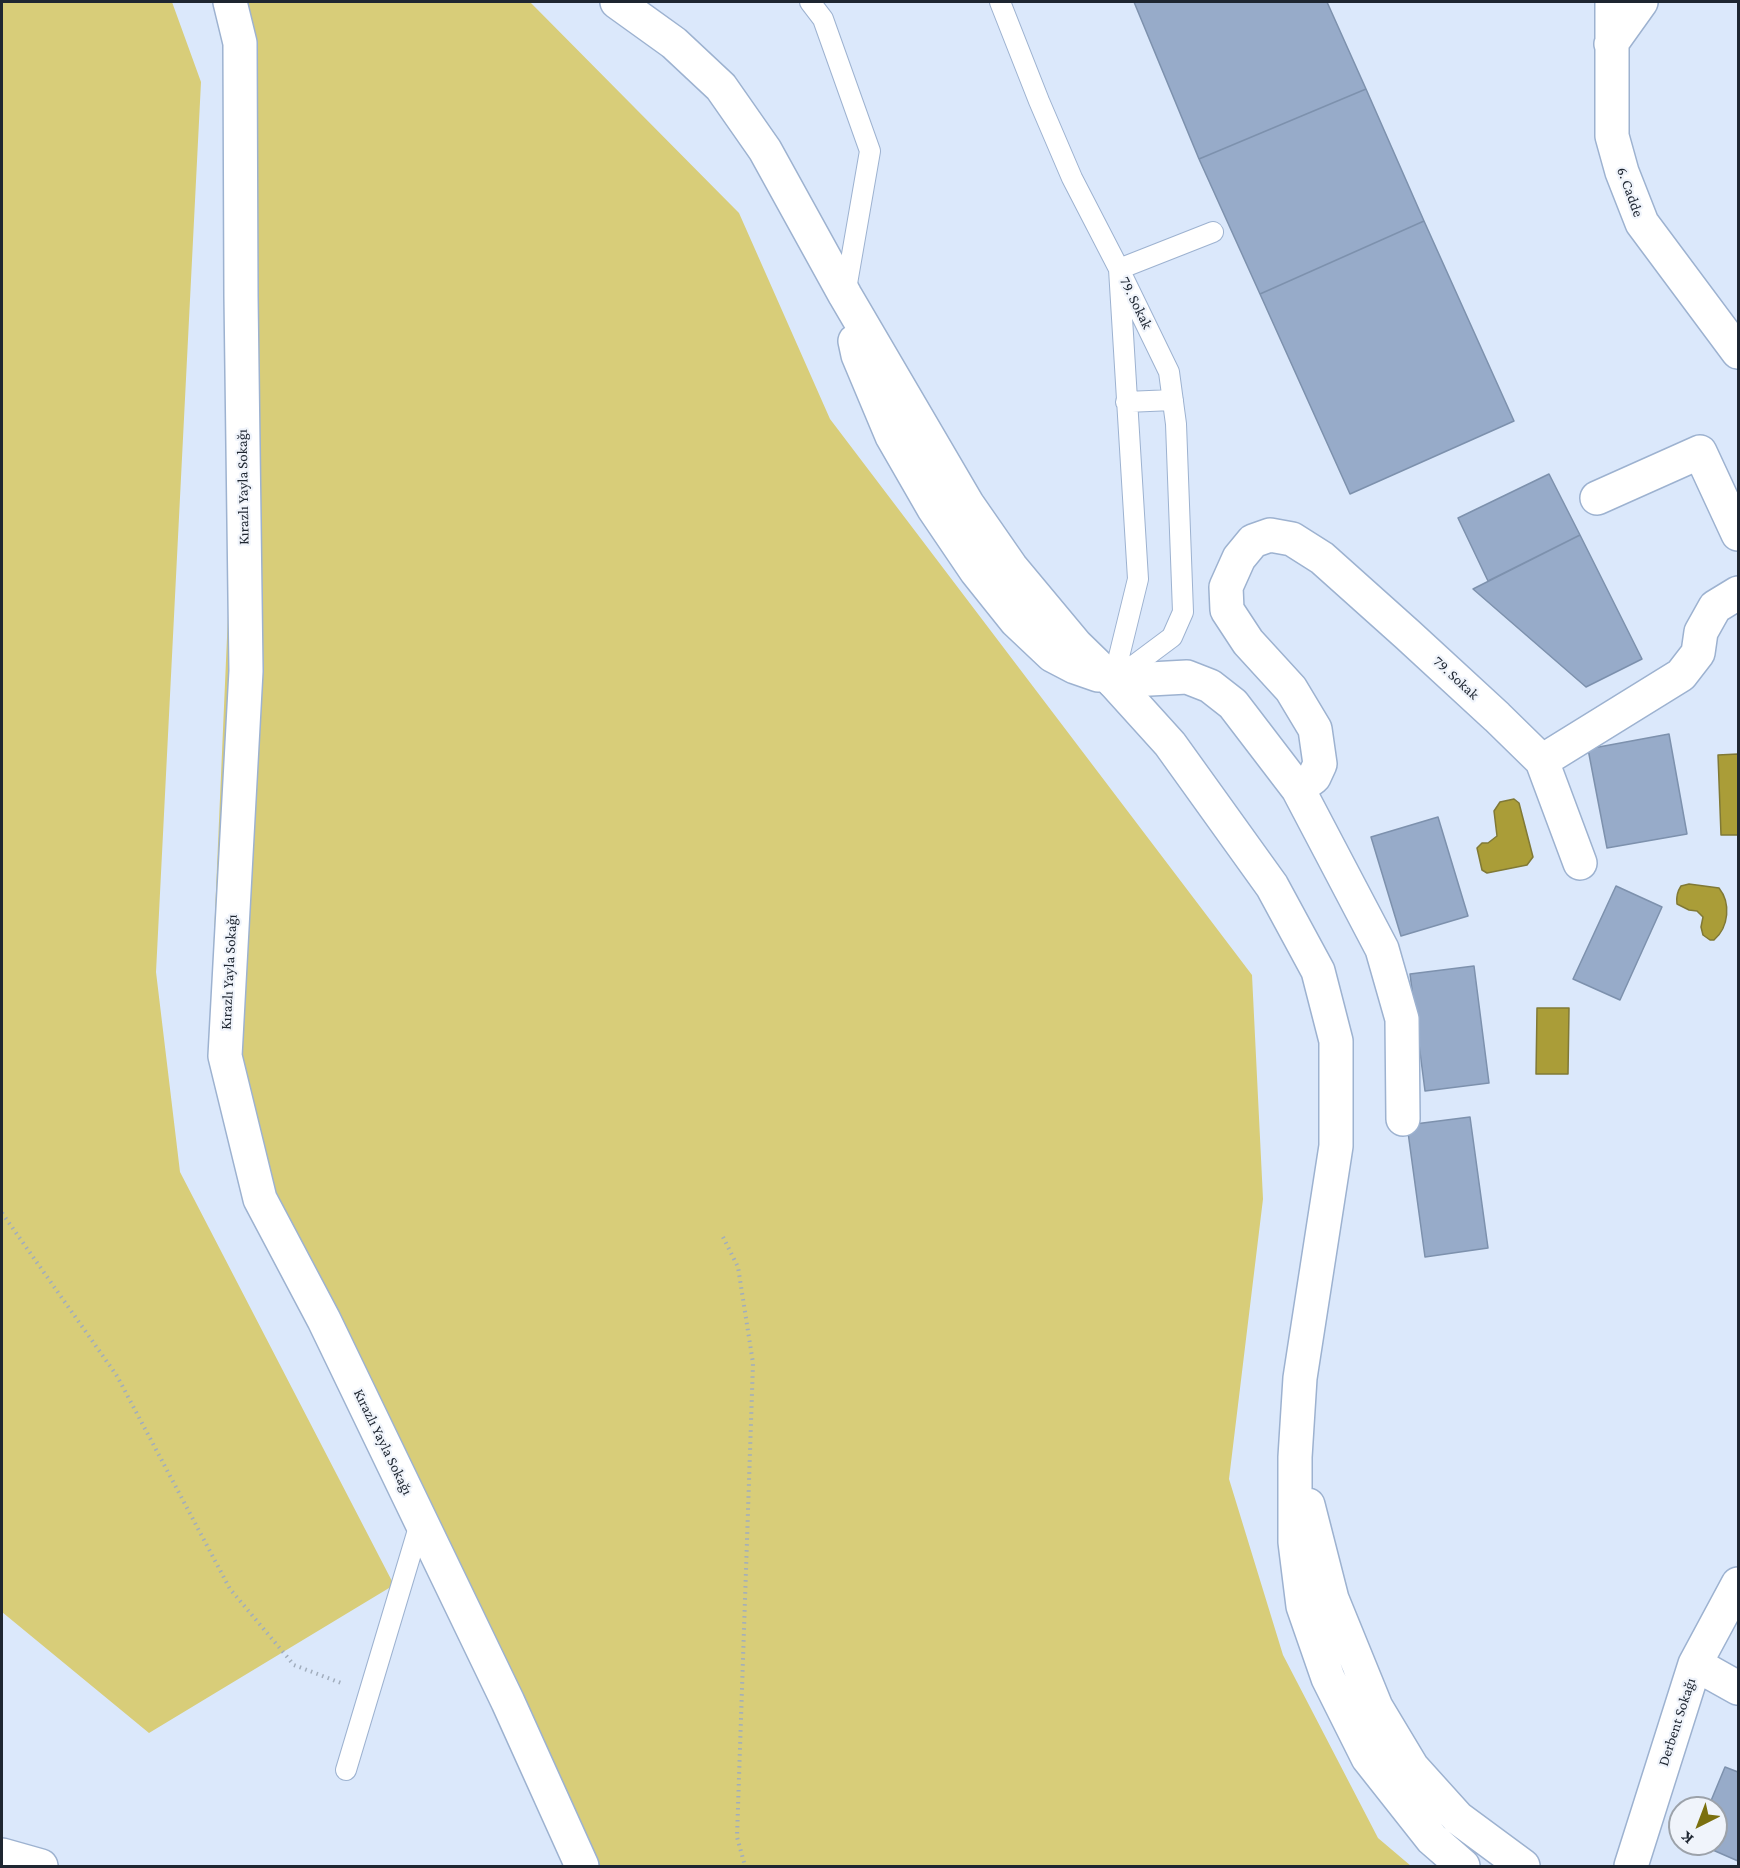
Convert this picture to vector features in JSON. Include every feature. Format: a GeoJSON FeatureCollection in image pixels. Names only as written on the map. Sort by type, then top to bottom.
{"type":"FeatureCollection","features":[{"type":"Feature","properties":{"kind":"street","name":"Kırazlı Yayla Sokağı"},"geometry":{"type":"LineString","coordinates":[[230,2],[240,43],[246,671],[225,1056],[260,1199],[324,1320],[421,1520],[508,1702],[582,1866]]}},
{"type":"Feature","properties":{"kind":"street"},"geometry":{"type":"LineString","coordinates":[[617,2],[674,43],[721,87],[765,150],[845,296],[858,355],[892,436],[934,509],[970,562],[1016,621],[1052,655],[1075,667],[1113,681],[1187,677],[1210,686],[1233,704],[1298,789],[1382,949],[1402,1019],[1403,1119]]}},
{"type":"Feature","properties":{"kind":"street","name":"6. Cadde"},"geometry":{"type":"LineString","coordinates":[[1612,2],[1612,136],[1622,172],[1642,223],[1738,352]]}},
{"type":"Feature","properties":{"kind":"street"},"geometry":{"type":"LineString","coordinates":[[1611,45],[1641,2]]}},
{"type":"Feature","properties":{"kind":"street"},"geometry":{"type":"LineString","coordinates":[[1598,498],[1700,452],[1738,534]]}},
{"type":"Feature","properties":{"kind":"street","name":"79. Sokak"},"geometry":{"type":"LineString","coordinates":[[1298,789],[1314,777],[1320,764],[1315,729],[1291,689],[1248,642],[1227,610],[1226,587],[1239,558],[1253,541],[1270,535],[1292,539],[1322,558],[1497,717],[1542,761],[1580,863]]}},
{"type":"Feature","properties":{"kind":"street"},"geometry":{"type":"LineString","coordinates":[[1542,761],[1681,675],[1698,653],[1701,632],[1715,607],[1738,593]]}},
{"type":"Feature","properties":{"kind":"street"},"geometry":{"type":"LineString","coordinates":[[1113,681],[1170,744],[1272,886],[1318,971],[1336,1041],[1336,1146],[1300,1378],[1295,1457],[1295,1542],[1303,1606],[1328,1678],[1368,1758],[1432,1839],[1463,1866]]}},
{"type":"Feature","properties":{"kind":"street"},"geometry":{"type":"LineString","coordinates":[[1295,1457],[1332,1599],[1376,1707],[1412,1767],[1458,1818],[1523,1866]]}},
{"type":"Feature","properties":{"kind":"street","name":"Derbent Sokağı"},"geometry":{"type":"LineString","coordinates":[[1631,1866],[1695,1664],[1738,1584]]}},
{"type":"Feature","properties":{"kind":"street"},"geometry":{"type":"LineString","coordinates":[[1695,1664],[1738,1688]]}},
{"type":"Feature","properties":{"kind":"street"},"geometry":{"type":"LineString","coordinates":[[2,1855],[41,1866]]}},
{"type":"Feature","properties":{"kind":"lane"},"geometry":{"type":"LineString","coordinates":[[810,2],[823,19],[870,151],[845,296]]}},
{"type":"Feature","properties":{"kind":"lane"},"geometry":{"type":"LineString","coordinates":[[1000,2],[1072,178],[1119,269],[1213,232]]}},
{"type":"Feature","properties":{"kind":"lane","name":"79. Sokak"},"geometry":{"type":"LineString","coordinates":[[1113,681],[1172,637],[1183,612],[1176,424],[1169,372],[1119,269]]}},
{"type":"Feature","properties":{"kind":"lane","name":"79. Sokak"},"geometry":{"type":"LineString","coordinates":[[1113,681],[1138,579],[1119,269]]}},
{"type":"Feature","properties":{"kind":"lane"},"geometry":{"type":"LineString","coordinates":[[1126,402],[1173,400]]}},
{"type":"Feature","properties":{"kind":"lane"},"geometry":{"type":"LineString","coordinates":[[346,1770],[421,1520]]}},
{"type":"Feature","properties":{"kind":"path"},"geometry":{"type":"LineString","coordinates":[[2,1213],[117,1376],[230,1589],[294,1665],[369,1693]]}},
{"type":"Feature","properties":{"kind":"path"},"geometry":{"type":"LineString","coordinates":[[723,1236],[738,1267],[753,1363],[737,1837],[745,1866]]}},
{"type":"Feature","properties":{"kind":"shaded area"},"geometry":{"type":"Polygon","coordinates":[[[2,2],[172,2],[201,82],[156,972],[180,1172],[394,1585],[149,1733],[2,1612],[2,2]]]}},
{"type":"Feature","properties":{"kind":"shaded area"},"geometry":{"type":"Polygon","coordinates":[[[231,2],[530,2],[739,213],[830,419],[1252,975],[1263,1199],[1229,1479],[1283,1655],[1378,1838],[1411,1866],[595,1866],[420,1543],[209,1050],[251,88],[231,2]]]}},
{"type":"Feature","properties":{"kind":"shaded area"},"geometry":{"type":"Polygon","coordinates":[[[1738,754],[1738,835],[1721,835],[1718,755],[1738,754]]]}},
{"type":"Feature","properties":{"kind":"shaded area"},"geometry":{"type":"Polygon","coordinates":[[[1514,799],[1519,803],[1533,857],[1527,865],[1487,873],[1482,870],[1477,848],[1497,836],[1494,811],[1500,802],[1514,799]]]}},
{"type":"Feature","properties":{"kind":"shaded area"},"geometry":{"type":"Polygon","coordinates":[[[1689,884],[1719,888],[1723,894],[1727,915],[1723,928],[1714,940],[1703,935],[1701,927],[1703,917],[1697,911],[1677,904],[1677,895],[1681,886],[1689,884]]]}},
{"type":"Feature","properties":{"kind":"shaded area"},"geometry":{"type":"Polygon","coordinates":[[[1537,1008],[1569,1008],[1568,1074],[1536,1074],[1537,1008]]]}},
{"type":"Feature","properties":{"kind":"building"},"geometry":{"type":"Polygon","coordinates":[[[1134,2],[1327,2],[1366,89],[1199,159],[1134,2]]]}},
{"type":"Feature","properties":{"kind":"building"},"geometry":{"type":"Polygon","coordinates":[[[1366,89],[1424,221],[1260,294],[1199,159],[1366,89]]]}},
{"type":"Feature","properties":{"kind":"building"},"geometry":{"type":"Polygon","coordinates":[[[1424,221],[1514,421],[1350,494],[1260,294],[1424,221]]]}},
{"type":"Feature","properties":{"kind":"building"},"geometry":{"type":"Polygon","coordinates":[[[1549,474],[1580,535],[1488,581],[1458,518],[1549,474]]]}},
{"type":"Feature","properties":{"kind":"building"},"geometry":{"type":"Polygon","coordinates":[[[1580,535],[1642,659],[1586,687],[1473,589],[1580,535]]]}},
{"type":"Feature","properties":{"kind":"building"},"geometry":{"type":"Polygon","coordinates":[[[1669,734],[1687,834],[1607,848],[1588,749],[1669,734]]]}},
{"type":"Feature","properties":{"kind":"building"},"geometry":{"type":"Polygon","coordinates":[[[1438,817],[1468,916],[1401,936],[1371,837],[1438,817]]]}},
{"type":"Feature","properties":{"kind":"building"},"geometry":{"type":"Polygon","coordinates":[[[1616,886],[1662,907],[1620,1000],[1573,979],[1616,886]]]}},
{"type":"Feature","properties":{"kind":"building"},"geometry":{"type":"Polygon","coordinates":[[[1474,966],[1489,1083],[1425,1091],[1410,974],[1474,966]]]}},
{"type":"Feature","properties":{"kind":"building"},"geometry":{"type":"Polygon","coordinates":[[[1470,1117],[1488,1248],[1425,1257],[1407,1125],[1470,1117]]]}},
{"type":"Feature","properties":{"kind":"building"},"geometry":{"type":"Polygon","coordinates":[[[1725,1767],[1738,1772],[1738,1861],[1727,1856],[1728,1796],[1713,1796],[1725,1767]]]}}]}
